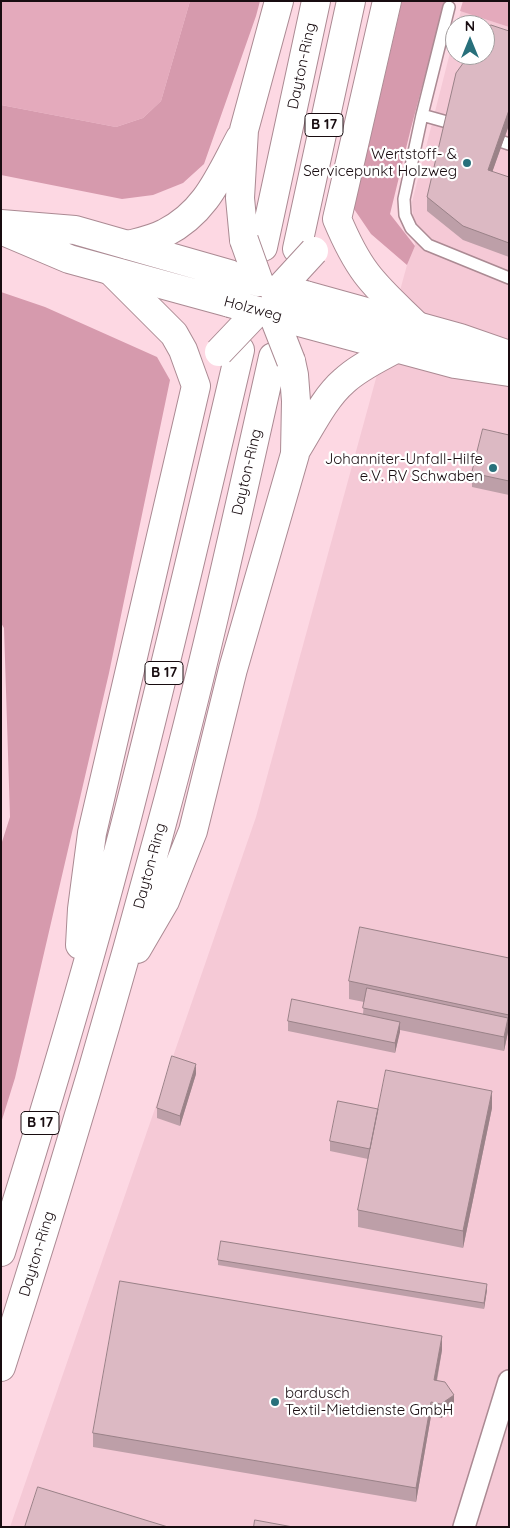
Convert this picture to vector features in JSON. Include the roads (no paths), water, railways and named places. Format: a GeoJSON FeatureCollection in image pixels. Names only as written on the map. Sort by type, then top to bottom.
{"type":"FeatureCollection","features":[{"type":"Feature","properties":{"kind":"main road"},"geometry":{"type":"LineString","coordinates":[[279,1],[244,130],[240,198],[268,295],[282,359],[294,375],[296,401],[295,454]]}},
{"type":"Feature","properties":{"kind":"main road","name":"Dayton-Ring"},"geometry":{"type":"LineString","coordinates":[[254,243],[316,1]]}},
{"type":"Feature","properties":{"kind":"main road","name":"B 17"},"geometry":{"type":"LineString","coordinates":[[306,250],[351,1]]}},
{"type":"Feature","properties":{"kind":"main road"},"geometry":{"type":"LineString","coordinates":[[78,994],[82,909],[92,833],[196,386],[229,351],[268,295],[306,250],[337,219],[387,1]]}},
{"type":"Feature","properties":{"kind":"main road"},"geometry":{"type":"LineString","coordinates":[[128,246],[164,234],[196,211],[214,187],[244,130]]}},
{"type":"Feature","properties":{"kind":"main road"},"geometry":{"type":"LineString","coordinates":[[337,219],[347,242],[366,273],[379,289],[417,326]]}},
{"type":"Feature","properties":{"kind":"main road","name":"Holzweg"},"geometry":{"type":"LineString","coordinates":[[1,224],[75,230],[128,246],[268,295],[417,326],[509,355]]}},
{"type":"Feature","properties":{"kind":"main road","name":"Holzweg"},"geometry":{"type":"LineString","coordinates":[[1,230],[69,259],[230,303],[268,295]]}},
{"type":"Feature","properties":{"kind":"main road"},"geometry":{"type":"LineString","coordinates":[[112,272],[174,334],[183,350],[196,386]]}},
{"type":"Feature","properties":{"kind":"main road","name":"Holzweg"},"geometry":{"type":"LineString","coordinates":[[268,295],[299,322],[455,364],[509,372]]}},
{"type":"Feature","properties":{"kind":"main road"},"geometry":{"type":"LineString","coordinates":[[117,985],[165,901],[193,831],[233,669],[295,454],[318,414],[343,381],[362,367],[397,348]]}},
{"type":"Feature","properties":{"kind":"main road","name":"B 17"},"geometry":{"type":"LineString","coordinates":[[1,1252],[78,994],[128,813],[170,648],[229,351]]}},
{"type":"Feature","properties":{"kind":"main road","name":"Dayton-Ring"},"geometry":{"type":"LineString","coordinates":[[1,1367],[59,1182],[117,985],[162,822],[282,359]]}},
{"type":"Feature","properties":{"kind":"street"},"geometry":{"type":"LineString","coordinates":[[464,1527],[509,1380]]}},
{"type":"Feature","properties":{"kind":"lane"},"geometry":{"type":"LineString","coordinates":[[449,7],[422,115],[404,199],[405,215],[411,228],[428,245],[509,278]]}},
{"type":"Feature","properties":{"kind":"lane"},"geometry":{"type":"LineString","coordinates":[[422,115],[447,122]]}},
{"type":"Feature","properties":{"kind":"place","name":"Wertstoff- & Servicepunkt Holzweg"},"geometry":{"type":"Point","coordinates":[467,163]}},
{"type":"Feature","properties":{"kind":"place","name":"Johanniter-Unfall-Hilfe e.V. RV Schwaben"},"geometry":{"type":"Point","coordinates":[493,468]}},
{"type":"Feature","properties":{"kind":"place","name":"bardusch Textil-Mietdienste GmbH"},"geometry":{"type":"Point","coordinates":[275,1402]}}]}
